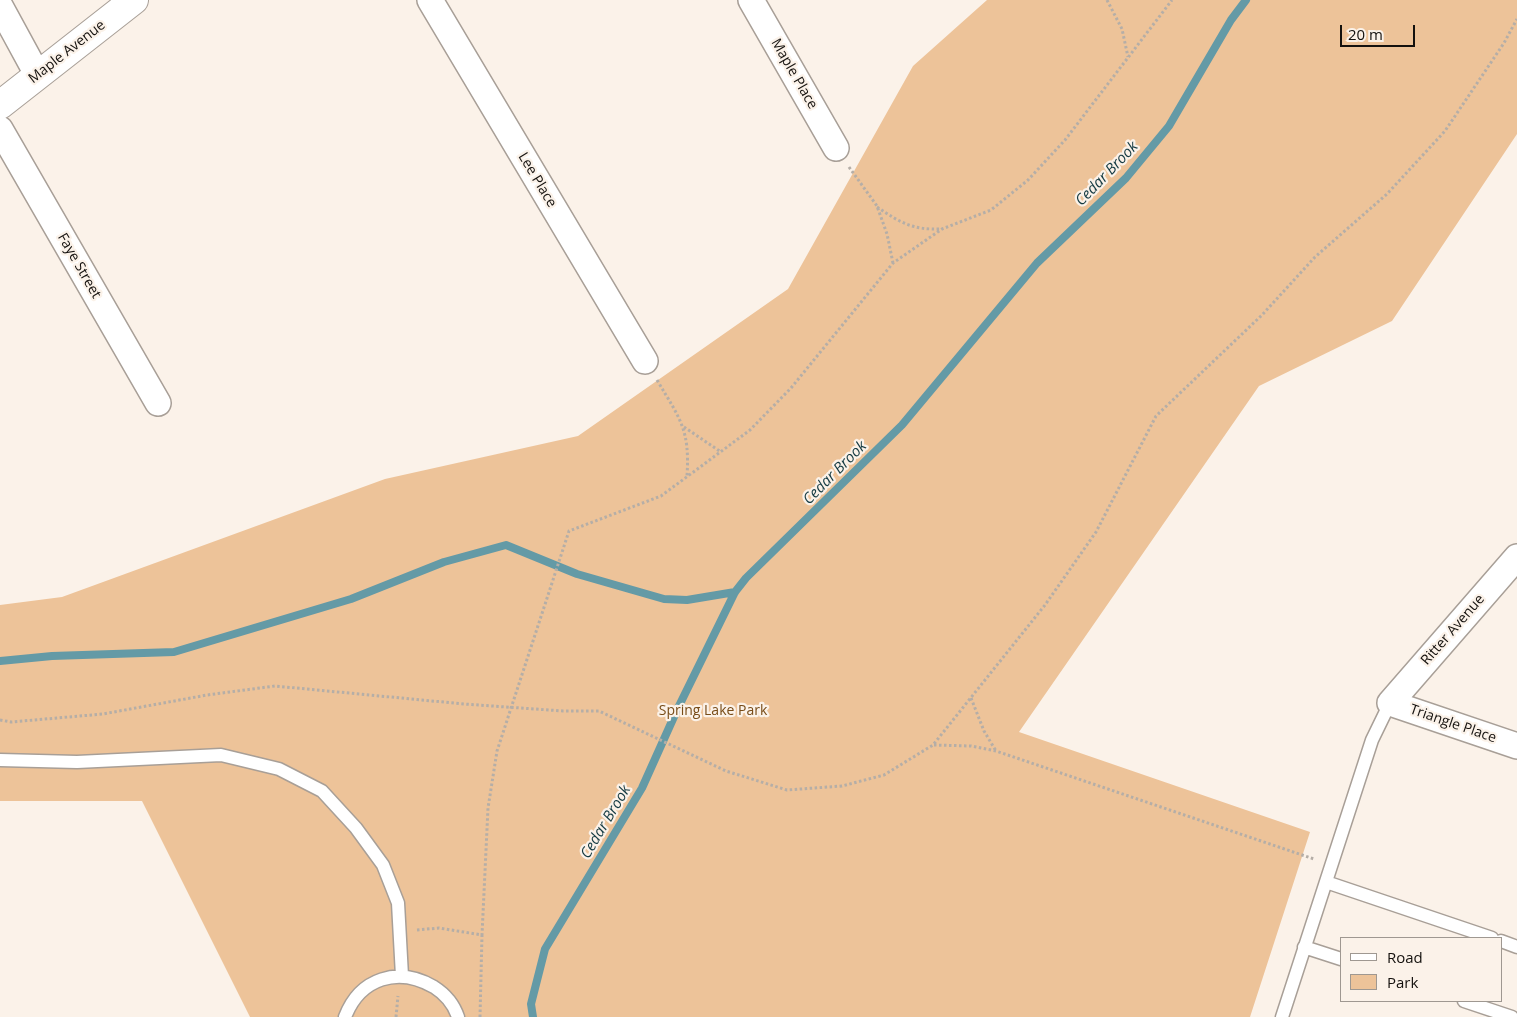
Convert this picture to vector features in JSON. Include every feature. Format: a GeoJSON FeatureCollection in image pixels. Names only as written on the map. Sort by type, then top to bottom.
{"type":"FeatureCollection","features":[{"type":"Feature","properties":{"kind":"main road","name":"Maple Avenue"},"geometry":{"type":"LineString","coordinates":[[0,105],[134,0]]}},
{"type":"Feature","properties":{"kind":"street","name":"Lee Place"},"geometry":{"type":"LineString","coordinates":[[430,0],[645,361]]}},
{"type":"Feature","properties":{"kind":"street","name":"Maple Place"},"geometry":{"type":"LineString","coordinates":[[751,0],[836,148]]}},
{"type":"Feature","properties":{"kind":"street"},"geometry":{"type":"LineString","coordinates":[[0,6],[38,74]]}},
{"type":"Feature","properties":{"kind":"street","name":"Faye Street"},"geometry":{"type":"LineString","coordinates":[[0,129],[158,404]]}},
{"type":"Feature","properties":{"kind":"street","name":"Ritter Avenue"},"geometry":{"type":"LineString","coordinates":[[1390,703],[1517,557]]}},
{"type":"Feature","properties":{"kind":"street","name":"Triangle Place"},"geometry":{"type":"LineString","coordinates":[[1390,703],[1517,746]]}},
{"type":"Feature","properties":{"kind":"lane"},"geometry":{"type":"LineString","coordinates":[[1282,1017],[1372,740],[1390,703]]}},
{"type":"Feature","properties":{"kind":"lane"},"geometry":{"type":"LineString","coordinates":[[0,760],[77,762],[221,755],[279,768],[322,791],[362,836],[382,865],[398,903],[402,976]]}},
{"type":"Feature","properties":{"kind":"lane"},"geometry":{"type":"LineString","coordinates":[[1326,882],[1489,937]]}},
{"type":"Feature","properties":{"kind":"lane"},"geometry":{"type":"LineString","coordinates":[[1502,941],[1517,947]]}},
{"type":"Feature","properties":{"kind":"lane"},"geometry":{"type":"LineString","coordinates":[[1304,947],[1340,959]]}},
{"type":"Feature","properties":{"kind":"lane"},"geometry":{"type":"LineString","coordinates":[[344,1017],[350,1003],[369,985],[402,976],[420,979],[443,992],[458,1017]]}},
{"type":"Feature","properties":{"kind":"lane"},"geometry":{"type":"LineString","coordinates":[[1467,1002],[1512,1017]]}},
{"type":"Feature","properties":{"kind":"path"},"geometry":{"type":"LineString","coordinates":[[1107,0],[1122,29],[1128,58]]}},
{"type":"Feature","properties":{"kind":"path"},"geometry":{"type":"LineString","coordinates":[[480,1017],[488,808],[497,751],[569,531],[661,496],[750,430],[791,388],[893,263],[942,229],[991,210],[1028,180],[1065,140],[1172,0]]}},
{"type":"Feature","properties":{"kind":"path"},"geometry":{"type":"LineString","coordinates":[[0,720],[11,722],[103,714],[207,695],[275,686],[464,704],[563,711],[599,711],[726,771],[787,790],[842,786],[884,775],[933,745],[1045,605],[1096,532],[1156,416],[1262,314],[1315,257],[1387,194],[1445,131],[1504,43],[1517,19]]}},
{"type":"Feature","properties":{"kind":"path"},"geometry":{"type":"LineString","coordinates":[[836,148],[877,206],[887,234],[893,263]]}},
{"type":"Feature","properties":{"kind":"path"},"geometry":{"type":"LineString","coordinates":[[877,206],[903,224],[922,230],[942,229]]}},
{"type":"Feature","properties":{"kind":"path"},"geometry":{"type":"LineString","coordinates":[[645,361],[684,427],[688,449],[687,477]]}},
{"type":"Feature","properties":{"kind":"path"},"geometry":{"type":"LineString","coordinates":[[684,427],[721,452]]}},
{"type":"Feature","properties":{"kind":"path"},"geometry":{"type":"LineString","coordinates":[[971,698],[984,731],[996,751]]}},
{"type":"Feature","properties":{"kind":"path"},"geometry":{"type":"LineString","coordinates":[[933,745],[970,746],[996,751],[1331,865]]}},
{"type":"Feature","properties":{"kind":"path"},"geometry":{"type":"LineString","coordinates":[[399,932],[439,928],[482,935]]}},
{"type":"Feature","properties":{"kind":"green space","name":"Spring Lake Park"},"geometry":{"type":"Polygon","coordinates":[[[987,0],[1517,0],[1517,134],[1392,321],[1259,386],[1019,732],[1310,832],[1250,1017],[250,1017],[142,801],[0,801],[0,605],[62,597],[385,479],[578,436],[788,289],[913,66],[987,0]]]}},
{"type":"Feature","properties":{"kind":"waterway","name":"Cedar Brook"},"geometry":{"type":"LineString","coordinates":[[533,1017],[531,1004],[545,949],[642,788],[677,710],[735,592],[746,578],[902,425],[1037,263],[1126,178],[1169,126],[1231,20],[1246,0]]}},
{"type":"Feature","properties":{"kind":"waterway"},"geometry":{"type":"LineString","coordinates":[[0,661],[52,656],[174,652],[351,599],[444,562],[506,545],[577,574],[664,599],[687,600],[735,592]]}}]}
